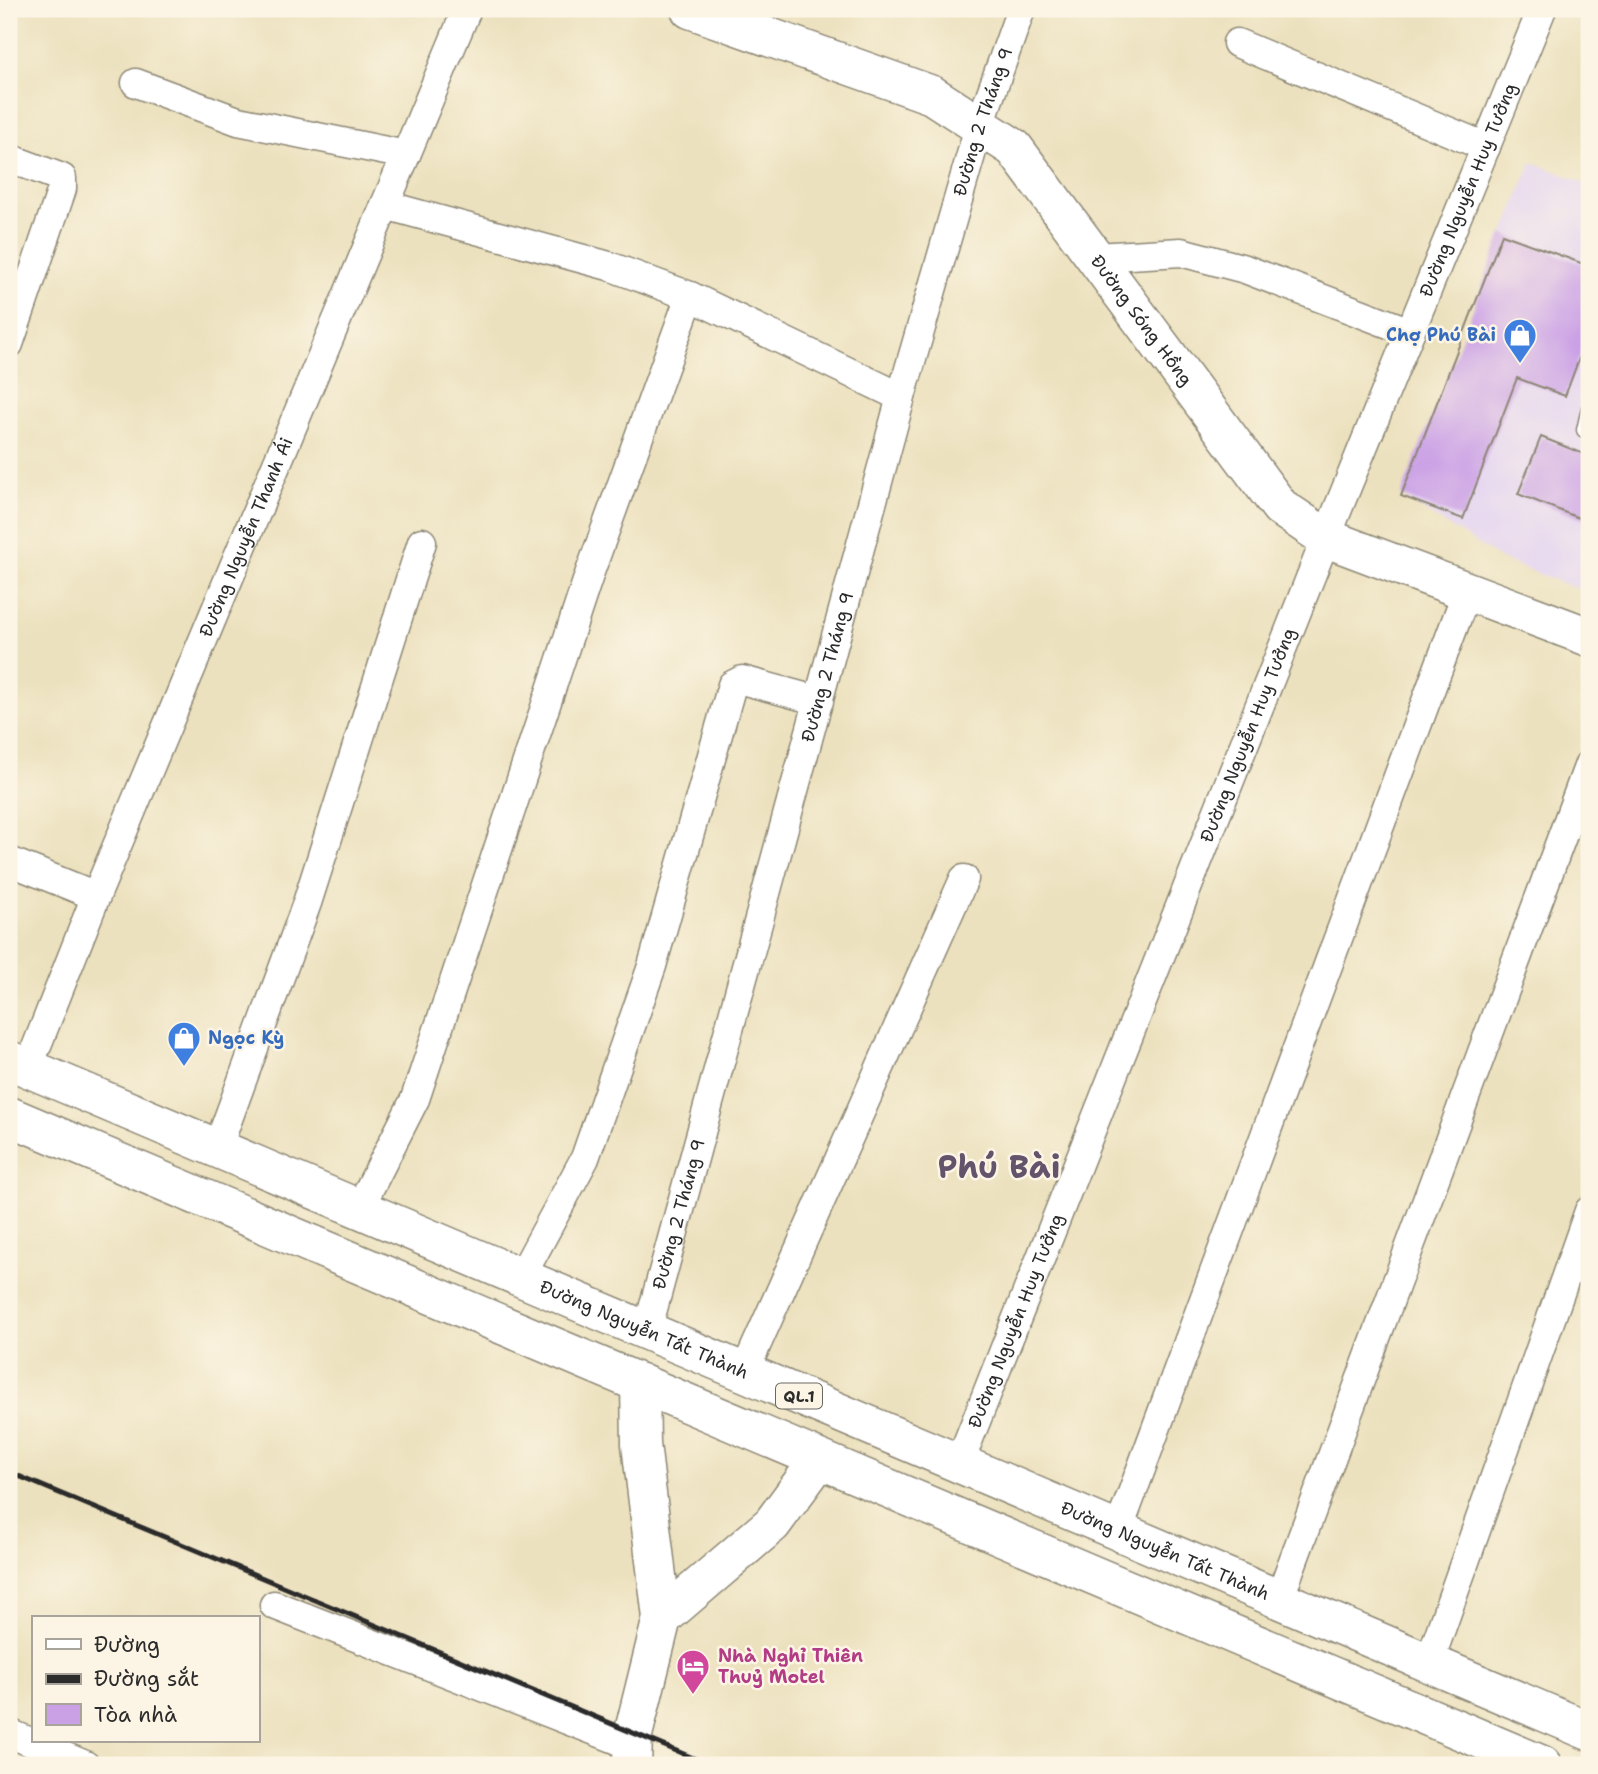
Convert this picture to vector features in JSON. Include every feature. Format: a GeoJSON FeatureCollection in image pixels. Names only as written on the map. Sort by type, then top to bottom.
{"type":"FeatureCollection","features":[{"type":"Feature","properties":{"kind":"main road","name":"Đường Sóng Hồng"},"geometry":{"type":"LineString","coordinates":[[690,9],[932,95],[1014,148],[1280,507],[1326,538],[1589,636]]}},
{"type":"Feature","properties":{"kind":"main road","name":"Đường Nguyễn Tất Thành"},"geometry":{"type":"LineString","coordinates":[[18,1064],[1589,1731]]}},
{"type":"Feature","properties":{"kind":"main road"},"geometry":{"type":"LineString","coordinates":[[9,1116],[1542,1765]]}},
{"type":"Feature","properties":{"kind":"main road"},"geometry":{"type":"LineString","coordinates":[[632,1755],[662,1618],[641,1444],[640,1383],[657,1335]]}},
{"type":"Feature","properties":{"kind":"main road"},"geometry":{"type":"LineString","coordinates":[[662,1618],[772,1524],[849,1417]]}},
{"type":"Feature","properties":{"kind":"street","name":"Đường Nguyễn Thanh Ái"},"geometry":{"type":"LineString","coordinates":[[18,1064],[96,896],[467,9]]}},
{"type":"Feature","properties":{"kind":"street","name":"Đường 2 Tháng 9"},"geometry":{"type":"LineString","coordinates":[[657,1335],[819,701],[901,397],[979,127],[1021,9]]}},
{"type":"Feature","properties":{"kind":"street","name":"Đường Nguyễn Huy Tưởng"},"geometry":{"type":"LineString","coordinates":[[959,1464],[1326,538],[1542,9]]}},
{"type":"Feature","properties":{"kind":"street"},"geometry":{"type":"LineString","coordinates":[[1237,43],[1486,147]]}},
{"type":"Feature","properties":{"kind":"street"},"geometry":{"type":"LineString","coordinates":[[136,83],[238,121],[406,155]]}},
{"type":"Feature","properties":{"kind":"street"},"geometry":{"type":"LineString","coordinates":[[9,159],[55,173],[62,178],[62,189],[9,344]]}},
{"type":"Feature","properties":{"kind":"street"},"geometry":{"type":"LineString","coordinates":[[385,205],[609,266],[690,296],[901,397]]}},
{"type":"Feature","properties":{"kind":"street"},"geometry":{"type":"LineString","coordinates":[[1095,257],[1181,252],[1245,269],[1410,332]]}},
{"type":"Feature","properties":{"kind":"street"},"geometry":{"type":"LineString","coordinates":[[359,1209],[415,1100],[590,572],[690,296]]}},
{"type":"Feature","properties":{"kind":"street"},"geometry":{"type":"LineString","coordinates":[[218,1149],[307,903],[422,542]]}},
{"type":"Feature","properties":{"kind":"street"},"geometry":{"type":"LineString","coordinates":[[1118,1531],[1467,591]]}},
{"type":"Feature","properties":{"kind":"street"},"geometry":{"type":"LineString","coordinates":[[521,1277],[585,1158],[652,965],[732,685],[743,680],[819,701]]}},
{"type":"Feature","properties":{"kind":"street"},"geometry":{"type":"LineString","coordinates":[[1279,1599],[1589,764]]}},
{"type":"Feature","properties":{"kind":"street"},"geometry":{"type":"LineString","coordinates":[[9,861],[96,896]]}},
{"type":"Feature","properties":{"kind":"street"},"geometry":{"type":"LineString","coordinates":[[744,1373],[964,879]]}},
{"type":"Feature","properties":{"kind":"street"},"geometry":{"type":"LineString","coordinates":[[1429,1663],[1589,1211]]}},
{"type":"Feature","properties":{"kind":"street"},"geometry":{"type":"LineString","coordinates":[[274,1605],[632,1755]]}},
{"type":"Feature","properties":{"kind":"street"},"geometry":{"type":"LineString","coordinates":[[9,1733],[85,1765]]}},
{"type":"Feature","properties":{"kind":"lane"},"geometry":{"type":"LineString","coordinates":[[1589,408],[1584,430],[1589,432]]}},
{"type":"Feature","properties":{"kind":"shaded area","name":"Chợ Phú Bài"},"geometry":{"type":"Polygon","coordinates":[[[1532,162],[1589,185],[1589,593],[1503,560],[1401,496],[1532,162]]]}},
{"type":"Feature","properties":{"kind":"building"},"geometry":{"type":"Polygon","coordinates":[[[1502,234],[1589,266],[1589,332],[1565,396],[1517,378],[1463,519],[1401,496],[1502,234]]]}},
{"type":"Feature","properties":{"kind":"building"},"geometry":{"type":"Polygon","coordinates":[[[1541,437],[1589,456],[1589,522],[1518,494],[1541,437]]]}},
{"type":"Feature","properties":{"kind":"railway"},"geometry":{"type":"LineString","coordinates":[[9,1472],[710,1765]]}},
{"type":"Feature","properties":{"kind":"place","name":"Chợ Phú Bài"},"geometry":{"type":"Point","coordinates":[1520,365]}},
{"type":"Feature","properties":{"kind":"place","name":"Ngọc Kỳ"},"geometry":{"type":"Point","coordinates":[184,1068]}},
{"type":"Feature","properties":{"kind":"place","name":"Nhà Nghỉ Thiên Thuỷ Motel"},"geometry":{"type":"Point","coordinates":[693,1696]}},
{"type":"Feature","properties":{"kind":"district","name":"Phú Bài"},"geometry":{"type":"Point","coordinates":[999,1166]}}]}
